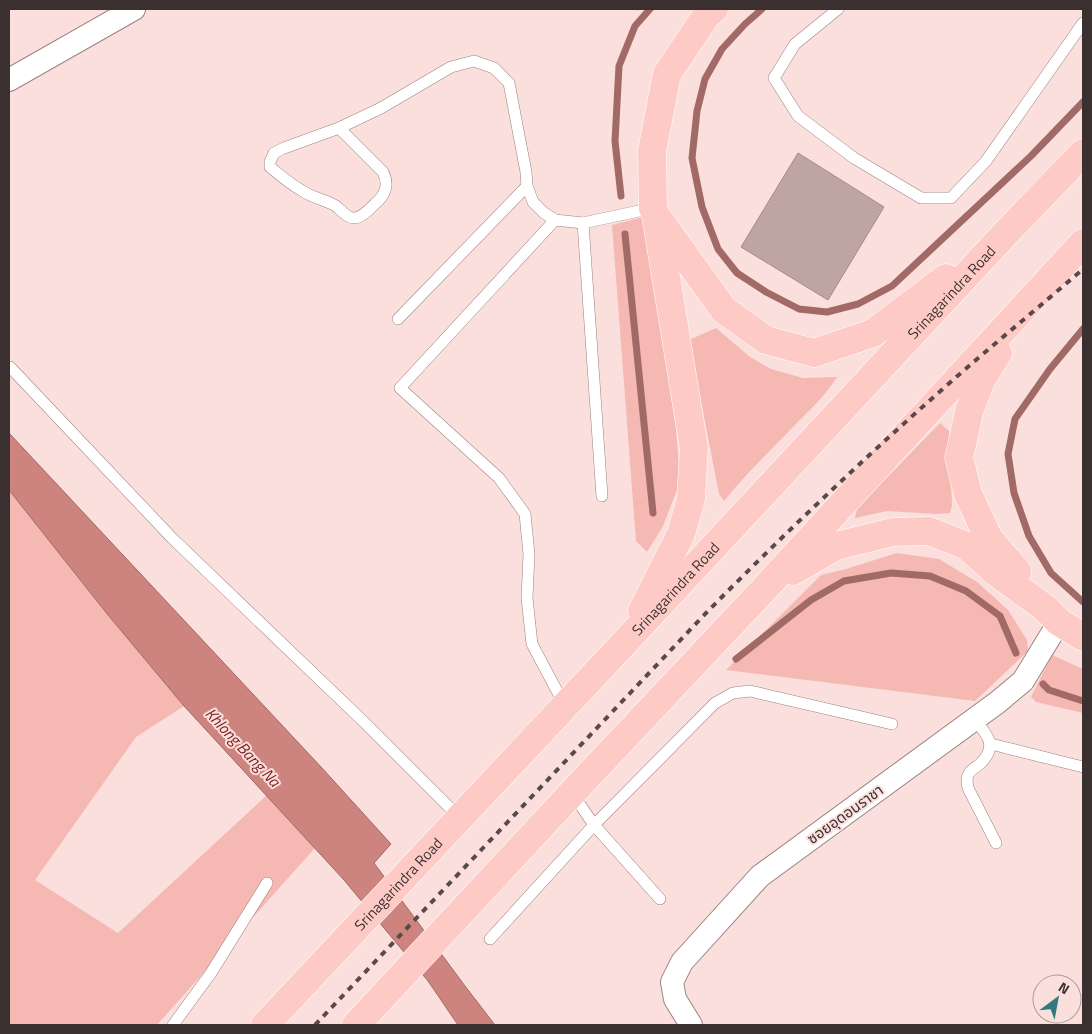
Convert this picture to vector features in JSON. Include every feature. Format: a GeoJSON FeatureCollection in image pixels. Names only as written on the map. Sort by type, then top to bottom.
{"type":"FeatureCollection","features":[{"type":"Feature","properties":{"kind":"main road"},"geometry":{"type":"LineString","coordinates":[[627,640],[681,534],[691,499],[694,448],[654,212],[652,152],[666,74],[706,16],[714,9]]}},
{"type":"Feature","properties":{"kind":"main road","name":"Srinagarindra Road"},"geometry":{"type":"LineString","coordinates":[[265,1025],[1004,235],[1083,153]]}},
{"type":"Feature","properties":{"kind":"main road"},"geometry":{"type":"LineString","coordinates":[[654,212],[724,310],[766,340],[814,353],[873,333],[1004,235]]}},
{"type":"Feature","properties":{"kind":"main road"},"geometry":{"type":"LineString","coordinates":[[356,1025],[767,586],[1083,243]]}},
{"type":"Feature","properties":{"kind":"main road"},"geometry":{"type":"LineString","coordinates":[[1030,301],[981,380],[969,412],[959,458],[968,494],[989,539],[1030,586],[1052,615]]}},
{"type":"Feature","properties":{"kind":"main road"},"geometry":{"type":"LineString","coordinates":[[767,586],[836,546],[893,532],[929,531],[967,546],[998,574],[1083,636]]}},
{"type":"Feature","properties":{"kind":"street"},"geometry":{"type":"LineString","coordinates":[[9,80],[134,9]]}},
{"type":"Feature","properties":{"kind":"street","name":"ซอยอุดอนราชา"},"geometry":{"type":"LineString","coordinates":[[691,1025],[675,999],[672,982],[682,962],[760,876],[975,720],[1023,681],[1052,615]]}},
{"type":"Feature","properties":{"kind":"lane"},"geometry":{"type":"LineString","coordinates":[[838,9],[795,44],[774,78],[798,116],[854,158],[921,198],[951,198],[986,161],[1083,23]]}},
{"type":"Feature","properties":{"kind":"lane"},"geometry":{"type":"LineString","coordinates":[[339,128],[383,172],[386,178],[387,185],[383,196],[362,216],[354,218],[323,199],[301,190],[270,167],[274,153],[339,128],[381,108],[451,67],[474,61],[494,68],[509,82],[527,186],[533,202],[544,214],[556,220],[583,224],[654,212]]}},
{"type":"Feature","properties":{"kind":"lane"},"geometry":{"type":"LineString","coordinates":[[398,319],[527,186]]}},
{"type":"Feature","properties":{"kind":"lane"},"geometry":{"type":"LineString","coordinates":[[556,220],[400,388],[499,478],[525,514],[529,554],[527,598],[532,644],[565,706]]}},
{"type":"Feature","properties":{"kind":"lane"},"geometry":{"type":"LineString","coordinates":[[583,224],[602,496]]}},
{"type":"Feature","properties":{"kind":"lane"},"geometry":{"type":"LineString","coordinates":[[10,367],[172,538],[460,818]]}},
{"type":"Feature","properties":{"kind":"lane"},"geometry":{"type":"LineString","coordinates":[[490,939],[594,825],[716,703],[733,693],[750,691],[892,724]]}},
{"type":"Feature","properties":{"kind":"lane"},"geometry":{"type":"LineString","coordinates":[[975,720],[987,733],[991,744],[988,754],[970,772],[967,780],[968,788],[996,843]]}},
{"type":"Feature","properties":{"kind":"lane"},"geometry":{"type":"LineString","coordinates":[[991,744],[1083,767]]}},
{"type":"Feature","properties":{"kind":"lane"},"geometry":{"type":"LineString","coordinates":[[572,793],[594,825],[660,899]]}},
{"type":"Feature","properties":{"kind":"lane"},"geometry":{"type":"LineString","coordinates":[[173,1025],[211,972],[267,883]]}},
{"type":"Feature","properties":{"kind":"shaded area"},"geometry":{"type":"Polygon","coordinates":[[[644,217],[676,429],[680,482],[663,526],[647,552],[636,541],[612,225],[644,217]]]}},
{"type":"Feature","properties":{"kind":"shaded area"},"geometry":{"type":"Polygon","coordinates":[[[716,328],[750,357],[771,369],[803,378],[837,377],[827,391],[749,472],[724,501],[719,494],[689,340],[716,328]]]}},
{"type":"Feature","properties":{"kind":"shaded area"},"geometry":{"type":"Polygon","coordinates":[[[940,423],[949,431],[952,505],[950,513],[887,511],[855,518],[857,508],[940,423]]]}},
{"type":"Feature","properties":{"kind":"shaded area"},"geometry":{"type":"Polygon","coordinates":[[[9,490],[108,615],[184,706],[136,737],[35,880],[118,933],[267,795],[315,848],[157,1025],[9,1025],[9,490]]]}},
{"type":"Feature","properties":{"kind":"shaded area"},"geometry":{"type":"Polygon","coordinates":[[[897,553],[939,559],[977,582],[1008,610],[1027,640],[1028,651],[975,701],[726,670],[821,575],[897,553]]]}},
{"type":"Feature","properties":{"kind":"shaded area"},"geometry":{"type":"Polygon","coordinates":[[[1052,655],[1083,669],[1083,713],[1036,702],[1031,697],[1052,655]]]}},
{"type":"Feature","properties":{"kind":"water","name":"Khlong Bang Na"},"geometry":{"type":"Polygon","coordinates":[[[9,433],[391,844],[374,863],[495,1025],[458,1025],[428,981],[344,880],[184,706],[108,615],[9,490],[9,433]]]}},
{"type":"Feature","properties":{"kind":"building"},"geometry":{"type":"Polygon","coordinates":[[[798,153],[884,207],[828,300],[741,247],[798,153]]]}},
{"type":"Feature","properties":{"kind":"waterway"},"geometry":{"type":"LineString","coordinates":[[621,196],[615,141],[619,66],[635,26],[650,9]]}},
{"type":"Feature","properties":{"kind":"waterway"},"geometry":{"type":"LineString","coordinates":[[762,9],[722,49],[705,79],[697,111],[692,158],[702,207],[718,249],[737,273],[766,292],[799,309],[827,312],[858,304],[892,286],[1031,156],[1083,102]]}},
{"type":"Feature","properties":{"kind":"waterway"},"geometry":{"type":"LineString","coordinates":[[625,234],[653,513]]}},
{"type":"Feature","properties":{"kind":"waterway"},"geometry":{"type":"LineString","coordinates":[[1083,329],[1050,369],[1015,419],[1008,454],[1014,493],[1029,536],[1051,573],[1083,602]]}},
{"type":"Feature","properties":{"kind":"waterway"},"geometry":{"type":"LineString","coordinates":[[736,659],[811,600],[844,581],[891,573],[930,576],[966,591],[1000,616],[1016,653]]}},
{"type":"Feature","properties":{"kind":"waterway"},"geometry":{"type":"LineString","coordinates":[[1043,684],[1049,690],[1083,701]]}},
{"type":"Feature","properties":{"kind":"railway"},"geometry":{"type":"LineString","coordinates":[[315,1025],[707,612],[765,554],[914,414],[1083,269]]}}]}
